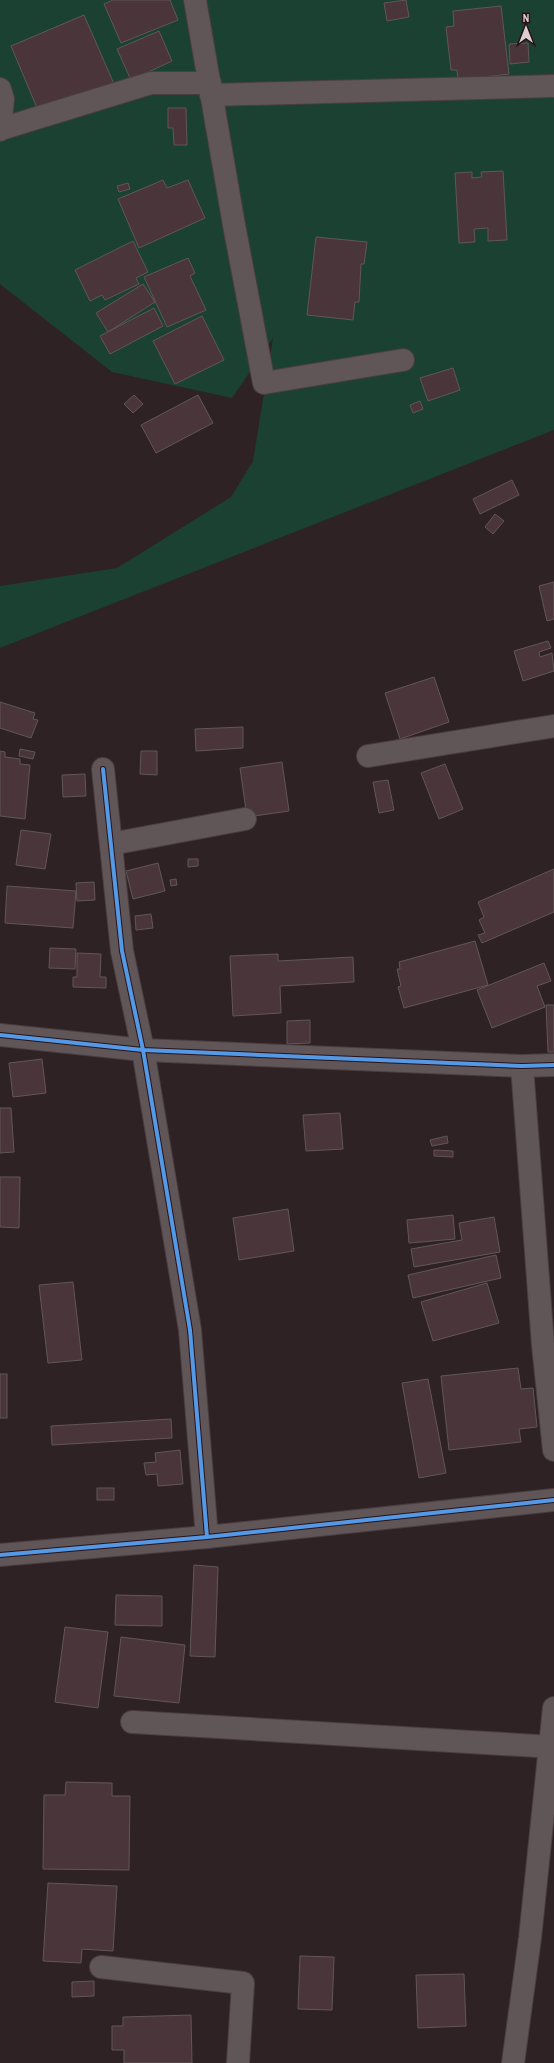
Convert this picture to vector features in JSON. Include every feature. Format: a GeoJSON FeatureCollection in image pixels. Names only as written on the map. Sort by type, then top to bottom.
{"type":"FeatureCollection","features":[{"type":"Feature","properties":{"kind":"street"},"geometry":{"type":"LineString","coordinates":[[196,0],[264,383],[403,360]]}},
{"type":"Feature","properties":{"kind":"street"},"geometry":{"type":"LineString","coordinates":[[0,90],[3,99],[0,130],[151,83],[211,89],[554,86]]}},
{"type":"Feature","properties":{"kind":"street"},"geometry":{"type":"LineString","coordinates":[[368,756],[554,726]]}},
{"type":"Feature","properties":{"kind":"street"},"geometry":{"type":"LineString","coordinates":[[103,769],[122,951],[143,1050],[190,1330],[207,1537]]}},
{"type":"Feature","properties":{"kind":"street"},"geometry":{"type":"LineString","coordinates":[[111,844],[245,819]]}},
{"type":"Feature","properties":{"kind":"street"},"geometry":{"type":"LineString","coordinates":[[0,1035],[143,1050],[522,1066],[554,1065]]}},
{"type":"Feature","properties":{"kind":"street"},"geometry":{"type":"LineString","coordinates":[[522,1066],[543,1345],[554,1450]]}},
{"type":"Feature","properties":{"kind":"street"},"geometry":{"type":"LineString","coordinates":[[0,1555],[207,1537],[554,1500]]}},
{"type":"Feature","properties":{"kind":"street"},"geometry":{"type":"LineString","coordinates":[[513,2063],[530,1938],[552,1747],[554,1708]]}},
{"type":"Feature","properties":{"kind":"street"},"geometry":{"type":"LineString","coordinates":[[132,1722],[552,1747]]}},
{"type":"Feature","properties":{"kind":"street"},"geometry":{"type":"LineString","coordinates":[[100,1967],[243,1983],[238,2063]]}},
{"type":"Feature","properties":{"kind":"green space"},"geometry":{"type":"Polygon","coordinates":[[[0,0],[554,0],[554,430],[0,648],[0,586],[117,568],[231,497],[253,461],[273,338],[232,398],[112,372],[0,284],[0,0]]]}},
{"type":"Feature","properties":{"kind":"building"},"geometry":{"type":"Polygon","coordinates":[[[113,0],[170,0],[178,20],[121,43],[104,4],[113,0]]]}},
{"type":"Feature","properties":{"kind":"building"},"geometry":{"type":"Polygon","coordinates":[[[406,0],[409,17],[387,21],[384,3],[406,0]]]}},
{"type":"Feature","properties":{"kind":"building"},"geometry":{"type":"Polygon","coordinates":[[[501,6],[509,74],[458,80],[457,70],[451,70],[446,27],[454,26],[453,11],[501,6]]]}},
{"type":"Feature","properties":{"kind":"building"},"geometry":{"type":"Polygon","coordinates":[[[84,15],[114,84],[40,115],[11,46],[84,15]]]}},
{"type":"Feature","properties":{"kind":"building"},"geometry":{"type":"Polygon","coordinates":[[[159,31],[172,61],[131,80],[117,49],[159,31]]]}},
{"type":"Feature","properties":{"kind":"building"},"geometry":{"type":"Polygon","coordinates":[[[528,43],[529,62],[510,64],[509,44],[528,43]]]}},
{"type":"Feature","properties":{"kind":"building"},"geometry":{"type":"Polygon","coordinates":[[[168,108],[186,108],[187,145],[174,145],[173,128],[168,128],[168,108]]]}},
{"type":"Feature","properties":{"kind":"building"},"geometry":{"type":"Polygon","coordinates":[[[503,171],[507,240],[488,241],[488,228],[474,229],[475,242],[459,243],[455,173],[472,172],[472,178],[482,177],[481,172],[503,171]]]}},
{"type":"Feature","properties":{"kind":"building"},"geometry":{"type":"Polygon","coordinates":[[[163,180],[167,188],[188,180],[205,218],[139,248],[118,199],[163,180]]]}},
{"type":"Feature","properties":{"kind":"building"},"geometry":{"type":"Polygon","coordinates":[[[128,183],[130,189],[119,192],[117,186],[128,183]]]}},
{"type":"Feature","properties":{"kind":"building"},"geometry":{"type":"Polygon","coordinates":[[[316,237],[367,242],[364,264],[361,264],[359,302],[355,302],[353,320],[307,315],[316,237]]]}},
{"type":"Feature","properties":{"kind":"building"},"geometry":{"type":"Polygon","coordinates":[[[133,241],[148,272],[136,278],[139,284],[105,300],[102,295],[90,301],[75,270],[133,241]]]}},
{"type":"Feature","properties":{"kind":"building"},"geometry":{"type":"Polygon","coordinates":[[[188,258],[195,273],[190,276],[206,310],[167,327],[144,277],[188,258]]]}},
{"type":"Feature","properties":{"kind":"building"},"geometry":{"type":"Polygon","coordinates":[[[143,284],[155,302],[108,332],[96,313],[143,284]]]}},
{"type":"Feature","properties":{"kind":"building"},"geometry":{"type":"Polygon","coordinates":[[[154,308],[163,326],[110,354],[100,336],[154,308]]]}},
{"type":"Feature","properties":{"kind":"building"},"geometry":{"type":"Polygon","coordinates":[[[202,316],[224,360],[175,384],[153,341],[202,316]]]}},
{"type":"Feature","properties":{"kind":"building"},"geometry":{"type":"Polygon","coordinates":[[[453,368],[460,390],[428,401],[420,378],[453,368]]]}},
{"type":"Feature","properties":{"kind":"building"},"geometry":{"type":"Polygon","coordinates":[[[134,395],[143,404],[133,413],[124,404],[134,395]]]}},
{"type":"Feature","properties":{"kind":"building"},"geometry":{"type":"Polygon","coordinates":[[[198,395],[213,423],[156,453],[141,425],[198,395]]]}},
{"type":"Feature","properties":{"kind":"building"},"geometry":{"type":"Polygon","coordinates":[[[420,401],[423,409],[413,413],[410,405],[420,401]]]}},
{"type":"Feature","properties":{"kind":"building"},"geometry":{"type":"Polygon","coordinates":[[[512,480],[519,495],[480,514],[473,499],[512,480]]]}},
{"type":"Feature","properties":{"kind":"building"},"geometry":{"type":"Polygon","coordinates":[[[495,514],[504,521],[493,534],[485,527],[495,514]]]}},
{"type":"Feature","properties":{"kind":"building"},"geometry":{"type":"Polygon","coordinates":[[[554,582],[554,619],[547,621],[539,586],[554,582]]]}},
{"type":"Feature","properties":{"kind":"building"},"geometry":{"type":"Polygon","coordinates":[[[548,641],[551,648],[539,652],[540,657],[552,653],[554,671],[523,681],[514,651],[548,641]]]}},
{"type":"Feature","properties":{"kind":"building"},"geometry":{"type":"Polygon","coordinates":[[[434,677],[449,722],[400,739],[385,693],[434,677]]]}},
{"type":"Feature","properties":{"kind":"building"},"geometry":{"type":"Polygon","coordinates":[[[0,702],[35,713],[33,719],[38,720],[31,738],[0,728],[0,702]]]}},
{"type":"Feature","properties":{"kind":"building"},"geometry":{"type":"Polygon","coordinates":[[[243,727],[243,748],[196,751],[195,729],[243,727]]]}},
{"type":"Feature","properties":{"kind":"building"},"geometry":{"type":"Polygon","coordinates":[[[20,749],[35,752],[33,759],[19,756],[20,749]]]}},
{"type":"Feature","properties":{"kind":"building"},"geometry":{"type":"Polygon","coordinates":[[[0,751],[5,752],[5,757],[20,759],[20,764],[30,765],[25,819],[0,816],[0,751]]]}},
{"type":"Feature","properties":{"kind":"building"},"geometry":{"type":"Polygon","coordinates":[[[141,751],[157,751],[157,775],[140,774],[141,751]]]}},
{"type":"Feature","properties":{"kind":"building"},"geometry":{"type":"Polygon","coordinates":[[[282,762],[289,811],[247,817],[240,768],[282,762]]]}},
{"type":"Feature","properties":{"kind":"building"},"geometry":{"type":"Polygon","coordinates":[[[445,764],[463,809],[439,819],[421,773],[445,764]]]}},
{"type":"Feature","properties":{"kind":"building"},"geometry":{"type":"Polygon","coordinates":[[[85,774],[86,796],[63,797],[62,775],[85,774]]]}},
{"type":"Feature","properties":{"kind":"building"},"geometry":{"type":"Polygon","coordinates":[[[388,780],[394,810],[379,813],[373,782],[388,780]]]}},
{"type":"Feature","properties":{"kind":"building"},"geometry":{"type":"Polygon","coordinates":[[[21,830],[51,834],[45,869],[16,865],[21,830]]]}},
{"type":"Feature","properties":{"kind":"building"},"geometry":{"type":"Polygon","coordinates":[[[188,859],[198,859],[198,866],[188,867],[188,859]]]}},
{"type":"Feature","properties":{"kind":"building"},"geometry":{"type":"Polygon","coordinates":[[[158,863],[165,891],[133,899],[126,871],[158,863]]]}},
{"type":"Feature","properties":{"kind":"building"},"geometry":{"type":"Polygon","coordinates":[[[554,869],[554,912],[482,943],[478,935],[485,933],[479,920],[484,917],[478,902],[554,869]]]}},
{"type":"Feature","properties":{"kind":"building"},"geometry":{"type":"Polygon","coordinates":[[[176,879],[177,885],[171,886],[170,880],[176,879]]]}},
{"type":"Feature","properties":{"kind":"building"},"geometry":{"type":"Polygon","coordinates":[[[94,882],[95,900],[77,901],[76,883],[94,882]]]}},
{"type":"Feature","properties":{"kind":"building"},"geometry":{"type":"Polygon","coordinates":[[[7,886],[76,891],[73,928],[5,923],[7,886]]]}},
{"type":"Feature","properties":{"kind":"building"},"geometry":{"type":"Polygon","coordinates":[[[151,914],[153,928],[136,930],[135,916],[151,914]]]}},
{"type":"Feature","properties":{"kind":"building"},"geometry":{"type":"Polygon","coordinates":[[[475,941],[488,985],[404,1008],[398,987],[401,986],[397,969],[400,969],[399,962],[475,941]]]}},
{"type":"Feature","properties":{"kind":"building"},"geometry":{"type":"Polygon","coordinates":[[[50,948],[76,949],[75,969],[49,968],[50,948]]]}},
{"type":"Feature","properties":{"kind":"building"},"geometry":{"type":"Polygon","coordinates":[[[77,953],[101,954],[100,977],[106,977],[106,988],[73,987],[73,977],[77,977],[77,953]]]}},
{"type":"Feature","properties":{"kind":"building"},"geometry":{"type":"Polygon","coordinates":[[[278,954],[278,961],[353,957],[354,982],[280,986],[281,1013],[233,1016],[230,956],[278,954]]]}},
{"type":"Feature","properties":{"kind":"building"},"geometry":{"type":"Polygon","coordinates":[[[544,963],[551,981],[537,986],[545,1007],[492,1028],[477,990],[544,963]]]}},
{"type":"Feature","properties":{"kind":"building"},"geometry":{"type":"Polygon","coordinates":[[[546,1005],[554,1005],[554,1052],[548,1052],[546,1005]]]}},
{"type":"Feature","properties":{"kind":"building"},"geometry":{"type":"Polygon","coordinates":[[[310,1020],[310,1043],[287,1044],[287,1021],[310,1020]]]}},
{"type":"Feature","properties":{"kind":"building"},"geometry":{"type":"Polygon","coordinates":[[[42,1059],[46,1093],[13,1097],[9,1063],[42,1059]]]}},
{"type":"Feature","properties":{"kind":"building"},"geometry":{"type":"Polygon","coordinates":[[[0,1108],[11,1108],[14,1152],[0,1153],[0,1108]]]}},
{"type":"Feature","properties":{"kind":"building"},"geometry":{"type":"Polygon","coordinates":[[[340,1113],[343,1149],[306,1151],[303,1115],[340,1113]]]}},
{"type":"Feature","properties":{"kind":"building"},"geometry":{"type":"Polygon","coordinates":[[[447,1136],[448,1143],[432,1146],[430,1140],[447,1136]]]}},
{"type":"Feature","properties":{"kind":"building"},"geometry":{"type":"Polygon","coordinates":[[[434,1150],[453,1151],[453,1157],[434,1156],[434,1150]]]}},
{"type":"Feature","properties":{"kind":"building"},"geometry":{"type":"Polygon","coordinates":[[[0,1177],[20,1177],[19,1228],[0,1227],[0,1177]]]}},
{"type":"Feature","properties":{"kind":"building"},"geometry":{"type":"Polygon","coordinates":[[[288,1209],[294,1251],[239,1260],[233,1218],[288,1209]]]}},
{"type":"Feature","properties":{"kind":"building"},"geometry":{"type":"Polygon","coordinates":[[[453,1215],[455,1239],[409,1243],[407,1220],[453,1215]]]}},
{"type":"Feature","properties":{"kind":"building"},"geometry":{"type":"Polygon","coordinates":[[[494,1217],[500,1252],[414,1267],[411,1249],[462,1240],[459,1223],[494,1217]]]}},
{"type":"Feature","properties":{"kind":"building"},"geometry":{"type":"Polygon","coordinates":[[[496,1255],[501,1278],[413,1298],[408,1275],[496,1255]]]}},
{"type":"Feature","properties":{"kind":"building"},"geometry":{"type":"Polygon","coordinates":[[[73,1282],[82,1360],[48,1363],[39,1285],[73,1282]]]}},
{"type":"Feature","properties":{"kind":"building"},"geometry":{"type":"Polygon","coordinates":[[[487,1283],[499,1323],[433,1341],[421,1302],[487,1283]]]}},
{"type":"Feature","properties":{"kind":"building"},"geometry":{"type":"Polygon","coordinates":[[[518,1368],[521,1389],[533,1388],[537,1427],[519,1429],[521,1442],[449,1450],[441,1376],[518,1368]]]}},
{"type":"Feature","properties":{"kind":"building"},"geometry":{"type":"Polygon","coordinates":[[[0,1374],[7,1374],[7,1418],[0,1418],[0,1374]]]}},
{"type":"Feature","properties":{"kind":"building"},"geometry":{"type":"Polygon","coordinates":[[[428,1379],[446,1473],[419,1478],[402,1383],[428,1379]]]}},
{"type":"Feature","properties":{"kind":"building"},"geometry":{"type":"Polygon","coordinates":[[[171,1419],[172,1438],[52,1445],[51,1426],[171,1419]]]}},
{"type":"Feature","properties":{"kind":"building"},"geometry":{"type":"Polygon","coordinates":[[[180,1450],[183,1484],[158,1486],[157,1474],[146,1475],[144,1463],[156,1462],[155,1453],[180,1450]]]}},
{"type":"Feature","properties":{"kind":"building"},"geometry":{"type":"Polygon","coordinates":[[[97,1488],[114,1488],[114,1500],[97,1500],[97,1488]]]}},
{"type":"Feature","properties":{"kind":"building"},"geometry":{"type":"Polygon","coordinates":[[[194,1565],[218,1567],[215,1657],[190,1656],[194,1565]]]}},
{"type":"Feature","properties":{"kind":"building"},"geometry":{"type":"Polygon","coordinates":[[[116,1595],[162,1596],[162,1626],[115,1625],[116,1595]]]}},
{"type":"Feature","properties":{"kind":"building"},"geometry":{"type":"Polygon","coordinates":[[[65,1627],[108,1632],[98,1708],[55,1702],[65,1627]]]}},
{"type":"Feature","properties":{"kind":"building"},"geometry":{"type":"Polygon","coordinates":[[[121,1637],[185,1645],[179,1703],[114,1696],[121,1637]]]}},
{"type":"Feature","properties":{"kind":"building"},"geometry":{"type":"Polygon","coordinates":[[[66,1782],[112,1783],[112,1796],[130,1796],[129,1870],[43,1869],[44,1795],[65,1795],[66,1782]]]}},
{"type":"Feature","properties":{"kind":"building"},"geometry":{"type":"Polygon","coordinates":[[[48,1883],[117,1886],[113,1951],[82,1949],[81,1963],[43,1961],[48,1883]]]}},
{"type":"Feature","properties":{"kind":"building"},"geometry":{"type":"Polygon","coordinates":[[[300,1956],[334,1957],[332,2010],[298,2009],[300,1956]]]}},
{"type":"Feature","properties":{"kind":"building"},"geometry":{"type":"Polygon","coordinates":[[[464,1974],[466,2026],[418,2028],[416,1975],[464,1974]]]}},
{"type":"Feature","properties":{"kind":"building"},"geometry":{"type":"Polygon","coordinates":[[[94,1981],[94,1996],[72,1997],[72,1982],[94,1981]]]}},
{"type":"Feature","properties":{"kind":"building"},"geometry":{"type":"Polygon","coordinates":[[[191,2015],[192,2063],[124,2063],[124,2050],[112,2050],[112,2026],[123,2026],[123,2017],[191,2015]]]}},
{"type":"Feature","properties":{"kind":"cycle path"},"geometry":{"type":"LineString","coordinates":[[103,769],[122,951],[143,1050],[190,1330],[207,1537]]}},
{"type":"Feature","properties":{"kind":"cycle path"},"geometry":{"type":"LineString","coordinates":[[0,1035],[143,1050],[522,1066],[554,1065]]}},
{"type":"Feature","properties":{"kind":"cycle path"},"geometry":{"type":"LineString","coordinates":[[0,1555],[207,1537],[554,1500]]}}]}
